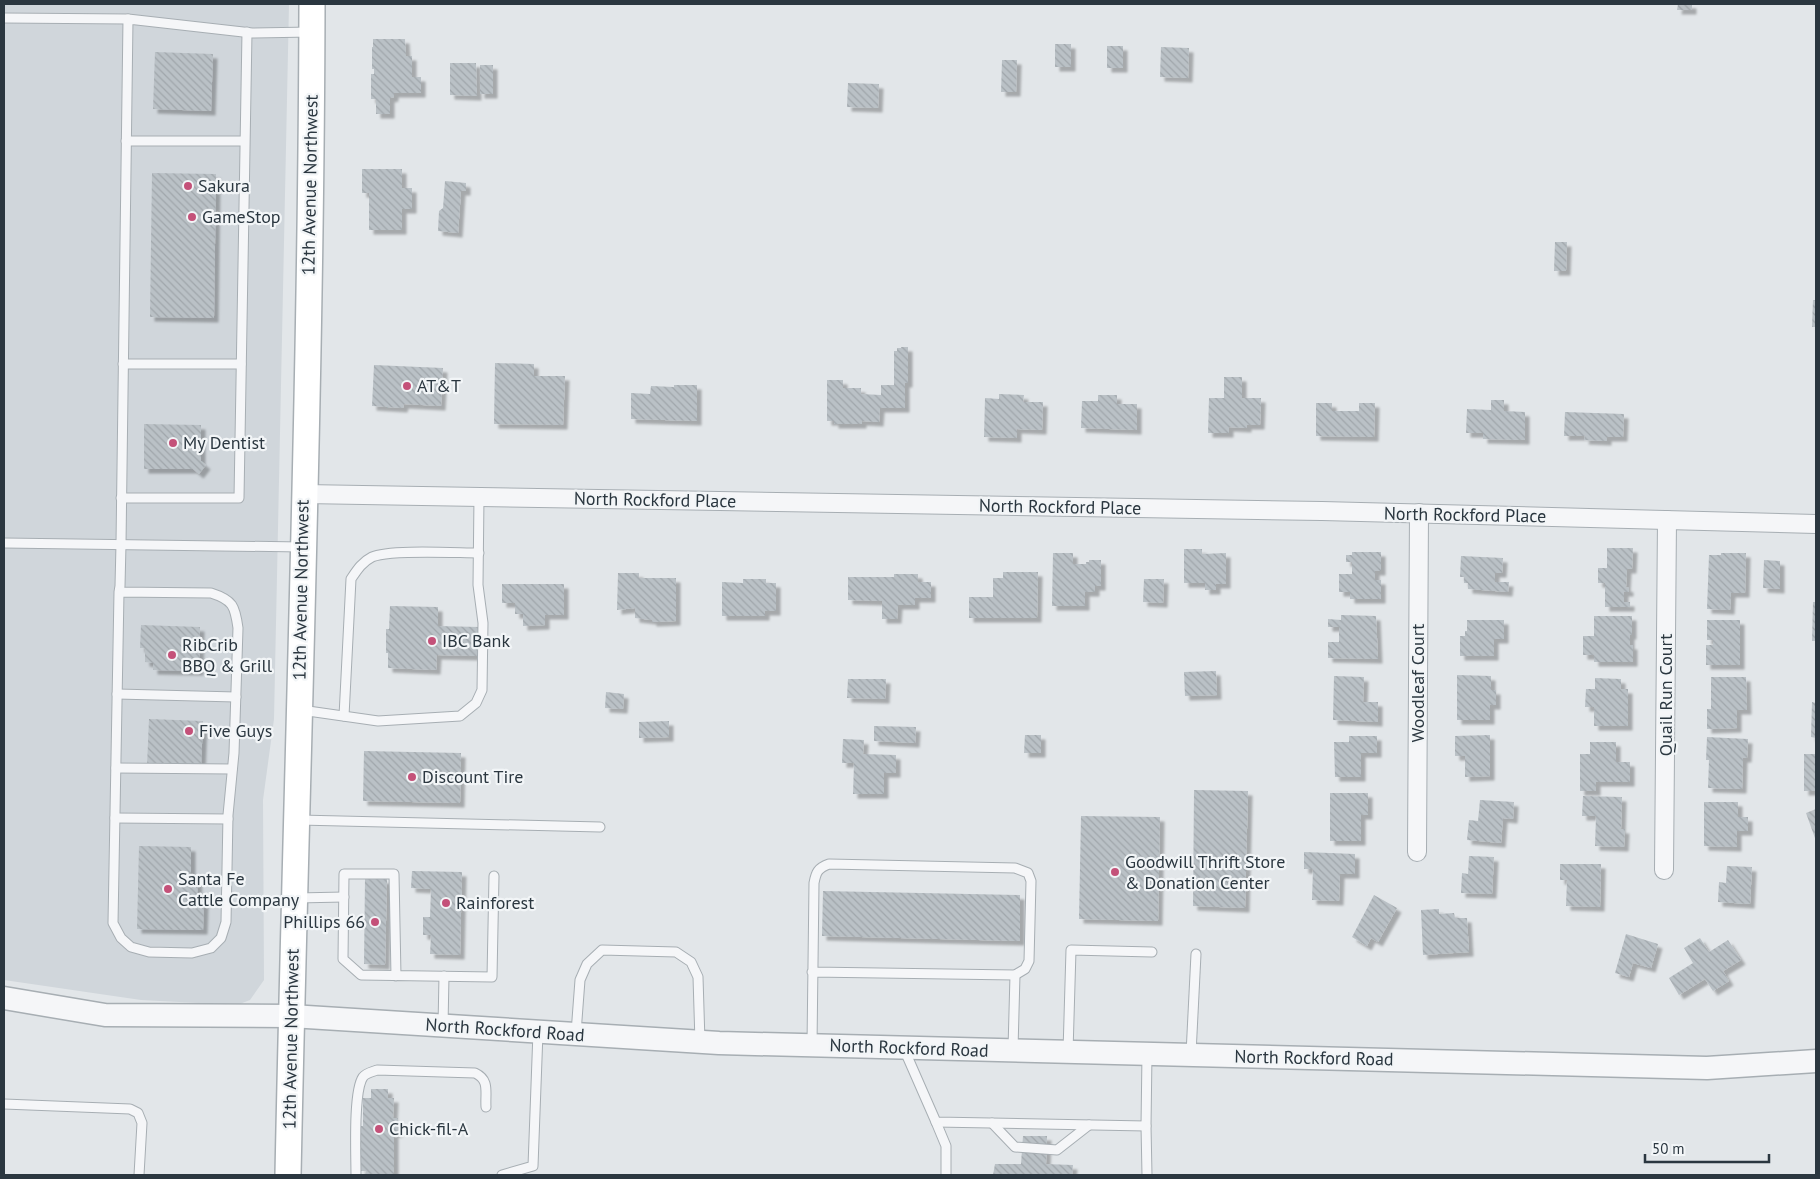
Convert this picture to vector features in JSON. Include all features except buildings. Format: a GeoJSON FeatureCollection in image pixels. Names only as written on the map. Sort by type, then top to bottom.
{"type":"FeatureCollection","features":[{"type":"Feature","properties":{"kind":"main road","name":"12th Avenue Northwest"},"geometry":{"type":"LineString","coordinates":[[288,1175],[303,546],[312,4]]}},
{"type":"Feature","properties":{"kind":"street","name":"North Rockford Place"},"geometry":{"type":"LineString","coordinates":[[304,494],[1419,513],[1816,524]]}},
{"type":"Feature","properties":{"kind":"street","name":"Woodleaf Court"},"geometry":{"type":"LineString","coordinates":[[1417,852],[1419,513]]}},
{"type":"Feature","properties":{"kind":"street","name":"Quail Run Court"},"geometry":{"type":"LineString","coordinates":[[1664,870],[1667,520]]}},
{"type":"Feature","properties":{"kind":"street","name":"North Rockford Road"},"geometry":{"type":"LineString","coordinates":[[4,998],[105,1015],[291,1016],[700,1042],[1706,1068],[1816,1061]]}},
{"type":"Feature","properties":{"kind":"lane"},"geometry":{"type":"LineString","coordinates":[[4,18],[128,19],[247,32],[312,32]]}},
{"type":"Feature","properties":{"kind":"lane"},"geometry":{"type":"LineString","coordinates":[[120,592],[211,593],[226,597],[235,608],[238,628],[236,697],[228,819],[226,922],[221,938],[211,948],[192,954],[150,952],[131,947],[120,938],[113,923],[120,592],[128,19]]}},
{"type":"Feature","properties":{"kind":"lane"},"geometry":{"type":"LineString","coordinates":[[121,498],[239,498],[247,32]]}},
{"type":"Feature","properties":{"kind":"lane"},"geometry":{"type":"LineString","coordinates":[[126,141],[244,141]]}},
{"type":"Feature","properties":{"kind":"lane"},"geometry":{"type":"LineString","coordinates":[[123,364],[241,364]]}},
{"type":"Feature","properties":{"kind":"lane"},"geometry":{"type":"LineString","coordinates":[[299,710],[378,721],[460,716],[476,703],[482,690],[483,623],[478,585],[479,497]]}},
{"type":"Feature","properties":{"kind":"lane"},"geometry":{"type":"LineString","coordinates":[[4,543],[303,546]]}},
{"type":"Feature","properties":{"kind":"lane"},"geometry":{"type":"LineString","coordinates":[[344,716],[351,579],[361,564],[374,556],[395,553],[479,553]]}},
{"type":"Feature","properties":{"kind":"lane"},"geometry":{"type":"LineString","coordinates":[[117,694],[236,697]]}},
{"type":"Feature","properties":{"kind":"lane"},"geometry":{"type":"LineString","coordinates":[[116,768],[232,769]]}},
{"type":"Feature","properties":{"kind":"lane"},"geometry":{"type":"LineString","coordinates":[[115,818],[228,819]]}},
{"type":"Feature","properties":{"kind":"lane"},"geometry":{"type":"LineString","coordinates":[[296,820],[600,827]]}},
{"type":"Feature","properties":{"kind":"lane"},"geometry":{"type":"LineString","coordinates":[[812,972],[1015,975],[1021,973],[1029,962],[1030,881],[1028,873],[1022,870],[829,864],[821,867],[816,873],[814,883],[812,972],[812,1045]]}},
{"type":"Feature","properties":{"kind":"lane"},"geometry":{"type":"LineString","coordinates":[[396,976],[394,874],[344,874],[343,959],[361,975],[396,976],[492,977],[494,876]]}},
{"type":"Feature","properties":{"kind":"lane"},"geometry":{"type":"LineString","coordinates":[[294,899],[344,897]]}},
{"type":"Feature","properties":{"kind":"lane"},"geometry":{"type":"LineString","coordinates":[[576,1034],[580,980],[587,964],[602,950],[676,952],[691,962],[698,977],[700,1042]]}},
{"type":"Feature","properties":{"kind":"lane"},"geometry":{"type":"LineString","coordinates":[[1068,1052],[1071,950],[1152,952]]}},
{"type":"Feature","properties":{"kind":"lane"},"geometry":{"type":"LineString","coordinates":[[1191,1055],[1196,954]]}},
{"type":"Feature","properties":{"kind":"lane"},"geometry":{"type":"LineString","coordinates":[[1013,1050],[1015,975]]}},
{"type":"Feature","properties":{"kind":"lane"},"geometry":{"type":"LineString","coordinates":[[443,1026],[444,976]]}},
{"type":"Feature","properties":{"kind":"lane"},"geometry":{"type":"LineString","coordinates":[[502,1175],[533,1166],[538,1032]]}},
{"type":"Feature","properties":{"kind":"lane"},"geometry":{"type":"LineString","coordinates":[[904,1048],[946,1146],[946,1175]]}},
{"type":"Feature","properties":{"kind":"lane"},"geometry":{"type":"LineString","coordinates":[[1147,1054],[1147,1175]]}},
{"type":"Feature","properties":{"kind":"lane"},"geometry":{"type":"LineString","coordinates":[[356,1175],[358,1090],[364,1076],[368,1073],[377,1070],[475,1073],[482,1076],[485,1082],[486,1107]]}},
{"type":"Feature","properties":{"kind":"lane"},"geometry":{"type":"LineString","coordinates":[[4,1104],[130,1109],[138,1113],[142,1123],[140,1175]]}},
{"type":"Feature","properties":{"kind":"lane"},"geometry":{"type":"LineString","coordinates":[[936,1122],[1146,1126]]}},
{"type":"Feature","properties":{"kind":"lane"},"geometry":{"type":"LineString","coordinates":[[992,1123],[1015,1147],[1057,1150],[1089,1125]]}},
{"type":"Feature","properties":{"kind":"shaded area"},"geometry":{"type":"Polygon","coordinates":[[[4,4],[289,4],[274,719],[263,800],[264,980],[250,1000],[237,1005],[141,1000],[4,980],[4,4]]]}},
{"type":"Feature","properties":{"kind":"place","name":"Sakura"},"geometry":{"type":"Point","coordinates":[188,186]}},
{"type":"Feature","properties":{"kind":"place","name":"GameStop"},"geometry":{"type":"Point","coordinates":[192,217]}},
{"type":"Feature","properties":{"kind":"place","name":"AT&T"},"geometry":{"type":"Point","coordinates":[407,386]}},
{"type":"Feature","properties":{"kind":"place","name":"My Dentist"},"geometry":{"type":"Point","coordinates":[173,443]}},
{"type":"Feature","properties":{"kind":"place","name":"IBC Bank"},"geometry":{"type":"Point","coordinates":[432,641]}},
{"type":"Feature","properties":{"kind":"place","name":"RibCrib BBQ & Grill"},"geometry":{"type":"Point","coordinates":[172,655]}},
{"type":"Feature","properties":{"kind":"place","name":"Five Guys"},"geometry":{"type":"Point","coordinates":[189,731]}},
{"type":"Feature","properties":{"kind":"place","name":"Discount Tire"},"geometry":{"type":"Point","coordinates":[412,777]}},
{"type":"Feature","properties":{"kind":"place","name":"Goodwill Thrift Store & Donation Center"},"geometry":{"type":"Point","coordinates":[1115,872]}},
{"type":"Feature","properties":{"kind":"place","name":"Santa Fe Cattle Company"},"geometry":{"type":"Point","coordinates":[168,889]}},
{"type":"Feature","properties":{"kind":"place","name":"Rainforest"},"geometry":{"type":"Point","coordinates":[446,903]}},
{"type":"Feature","properties":{"kind":"place","name":"Phillips 66"},"geometry":{"type":"Point","coordinates":[375,922]}},
{"type":"Feature","properties":{"kind":"place","name":"Chick-fil-A"},"geometry":{"type":"Point","coordinates":[379,1129]}}]}
